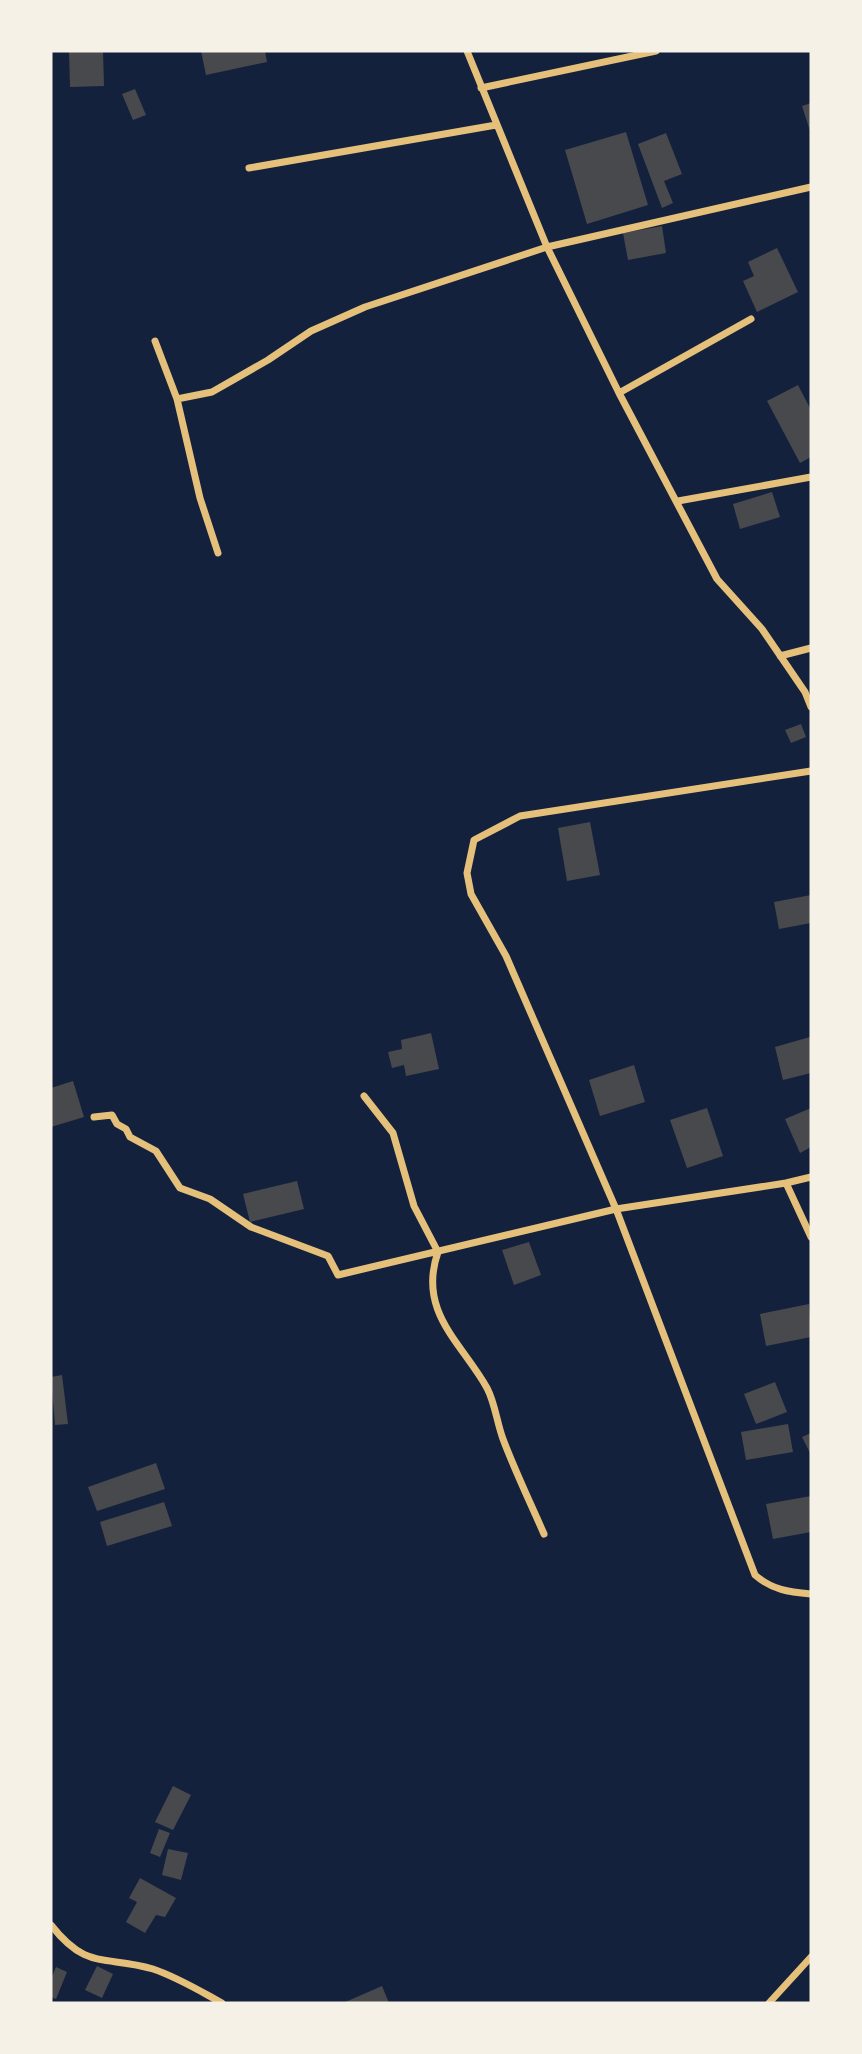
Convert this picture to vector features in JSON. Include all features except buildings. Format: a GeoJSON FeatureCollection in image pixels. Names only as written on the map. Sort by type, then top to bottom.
{"type":"FeatureCollection","features":[{"type":"Feature","properties":{"kind":"street"},"geometry":{"type":"LineString","coordinates":[[467,51],[547,247],[619,393],[717,579],[762,629],[805,692],[811,707]]}},
{"type":"Feature","properties":{"kind":"street"},"geometry":{"type":"LineString","coordinates":[[481,88],[656,51]]}},
{"type":"Feature","properties":{"kind":"street"},"geometry":{"type":"LineString","coordinates":[[249,168],[496,125]]}},
{"type":"Feature","properties":{"kind":"street"},"geometry":{"type":"LineString","coordinates":[[177,399],[212,392],[268,360],[311,331],[365,307],[547,247],[811,187]]}},
{"type":"Feature","properties":{"kind":"street"},"geometry":{"type":"LineString","coordinates":[[619,393],[751,319]]}},
{"type":"Feature","properties":{"kind":"street"},"geometry":{"type":"LineString","coordinates":[[155,341],[177,399],[200,498],[218,553]]}},
{"type":"Feature","properties":{"kind":"street"},"geometry":{"type":"LineString","coordinates":[[678,501],[811,477]]}},
{"type":"Feature","properties":{"kind":"street"},"geometry":{"type":"LineString","coordinates":[[780,656],[811,648]]}},
{"type":"Feature","properties":{"kind":"street"},"geometry":{"type":"LineString","coordinates":[[811,771],[520,816],[474,840],[467,873],[471,894],[506,956],[617,1209],[755,1575],[766,1585],[784,1591],[811,1594]]}},
{"type":"Feature","properties":{"kind":"street"},"geometry":{"type":"LineString","coordinates":[[364,1096],[393,1133],[414,1206],[438,1252],[434,1264],[436,1304],[442,1321],[487,1388],[503,1440],[544,1534]]}},
{"type":"Feature","properties":{"kind":"street"},"geometry":{"type":"LineString","coordinates":[[94,1116],[112,1115],[117,1124],[127,1129],[130,1138],[156,1151],[180,1188],[210,1199],[251,1227],[328,1256],[338,1275],[617,1209],[811,1177]]}},
{"type":"Feature","properties":{"kind":"street"},"geometry":{"type":"LineString","coordinates":[[786,1183],[811,1237]]}},
{"type":"Feature","properties":{"kind":"street"},"geometry":{"type":"LineString","coordinates":[[51,1925],[80,1955],[92,1960],[152,1969],[222,2003]]}},
{"type":"Feature","properties":{"kind":"street"},"geometry":{"type":"LineString","coordinates":[[769,2003],[811,1957]]}}]}
